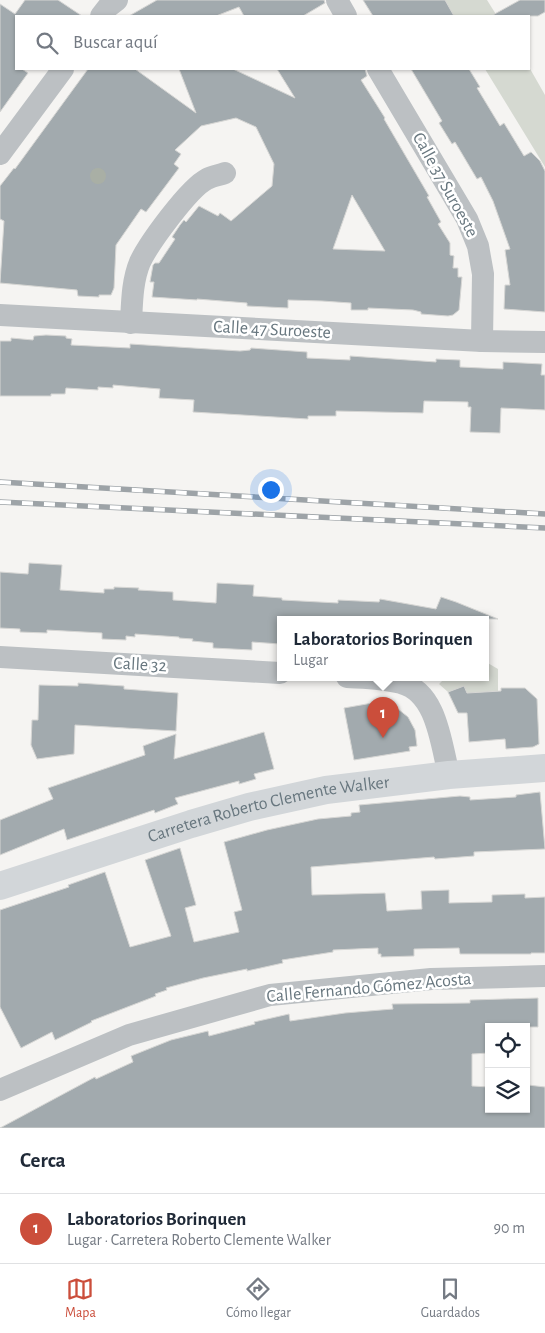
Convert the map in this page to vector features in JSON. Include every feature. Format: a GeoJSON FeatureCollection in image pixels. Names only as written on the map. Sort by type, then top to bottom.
{"type":"FeatureCollection","features":[{"type":"Feature","properties":{"kind":"main road","name":"Carretera Roberto Clemente Walker"},"geometry":{"type":"LineString","coordinates":[[0,886],[190,824],[249,807],[326,790],[449,775],[545,768]]}},
{"type":"Feature","properties":{"kind":"street"},"geometry":{"type":"LineString","coordinates":[[102,15],[117,0]]}},
{"type":"Feature","properties":{"kind":"street"},"geometry":{"type":"LineString","coordinates":[[337,0],[345,15]]}},
{"type":"Feature","properties":{"kind":"street"},"geometry":{"type":"LineString","coordinates":[[0,154],[62,70]]}},
{"type":"Feature","properties":{"kind":"street","name":"Calle 37 Suroeste"},"geometry":{"type":"LineString","coordinates":[[379,70],[467,219],[478,246],[483,274],[482,341]]}},
{"type":"Feature","properties":{"kind":"street"},"geometry":{"type":"LineString","coordinates":[[131,322],[133,289],[140,262],[161,229],[189,193],[207,179],[225,173]]}},
{"type":"Feature","properties":{"kind":"street","name":"Calle 47 Suroeste"},"geometry":{"type":"LineString","coordinates":[[0,315],[482,341],[545,342]]}},
{"type":"Feature","properties":{"kind":"street","name":"Calle 32"},"geometry":{"type":"LineString","coordinates":[[0,657],[277,673]]}},
{"type":"Feature","properties":{"kind":"street"},"geometry":{"type":"LineString","coordinates":[[392,681],[403,683],[422,694],[432,712],[449,775]]}},
{"type":"Feature","properties":{"kind":"street","name":"Calle Fernando Gómez Acosta"},"geometry":{"type":"LineString","coordinates":[[0,1090],[129,1035],[270,995],[431,980],[545,976]]}},
{"type":"Feature","properties":{"kind":"shaded area"},"geometry":{"type":"Polygon","coordinates":[[[442,0],[487,0],[496,15],[451,15],[442,0]]]}},
{"type":"Feature","properties":{"kind":"shaded area"},"geometry":{"type":"Polygon","coordinates":[[[530,69],[545,95],[545,167],[486,70],[530,69]]]}},
{"type":"Feature","properties":{"kind":"shaded area"},"geometry":{"type":"Polygon","coordinates":[[[489,664],[498,669],[498,691],[467,694],[464,686],[448,692],[439,684],[442,681],[489,681],[489,664]]]}},
{"type":"Feature","properties":{"kind":"building"},"geometry":{"type":"Polygon","coordinates":[[[25,0],[58,0],[80,15],[15,15],[15,70],[24,70],[28,73],[0,112],[0,4],[15,14],[25,0]]]}},
{"type":"Feature","properties":{"kind":"building"},"geometry":{"type":"Polygon","coordinates":[[[157,0],[324,0],[325,3],[305,15],[243,15],[239,7],[219,15],[131,15],[157,0]]]}},
{"type":"Feature","properties":{"kind":"building"},"geometry":{"type":"Polygon","coordinates":[[[363,0],[445,0],[453,15],[372,15],[363,0]]]}},
{"type":"Feature","properties":{"kind":"building"},"geometry":{"type":"Polygon","coordinates":[[[520,0],[545,0],[545,12],[538,16],[493,15],[520,0]]]}},
{"type":"Feature","properties":{"kind":"building"},"geometry":{"type":"Polygon","coordinates":[[[87,70],[136,70],[196,113],[179,70],[235,70],[295,98],[278,70],[365,70],[367,76],[361,80],[429,196],[427,197],[441,222],[438,224],[450,243],[450,255],[454,256],[453,268],[458,268],[458,277],[462,277],[459,310],[453,315],[448,316],[421,314],[421,312],[413,310],[368,308],[368,310],[351,310],[351,303],[322,301],[288,300],[288,308],[247,306],[247,303],[152,297],[154,282],[150,282],[153,265],[159,263],[175,239],[172,237],[180,225],[184,220],[186,222],[199,206],[218,216],[220,213],[231,221],[272,186],[274,164],[256,127],[236,118],[201,126],[175,150],[181,154],[174,164],[179,168],[146,212],[141,209],[116,245],[114,288],[111,295],[99,295],[99,297],[78,296],[77,290],[0,283],[4,221],[0,219],[0,186],[87,70]],[[352,195],[333,249],[385,251],[352,195]]]}},
{"type":"Feature","properties":{"kind":"building"},"geometry":{"type":"Polygon","coordinates":[[[412,70],[470,70],[480,87],[477,88],[500,126],[504,123],[524,156],[531,152],[540,161],[545,171],[545,312],[504,309],[505,285],[510,285],[505,250],[510,249],[493,201],[481,177],[477,179],[455,142],[452,144],[439,123],[442,121],[412,70]]]}},
{"type":"Feature","properties":{"kind":"building"},"geometry":{"type":"Polygon","coordinates":[[[34,336],[66,336],[66,338],[72,339],[71,345],[130,348],[130,344],[240,351],[250,350],[251,348],[307,352],[307,358],[350,360],[350,356],[436,362],[436,359],[460,360],[460,367],[503,369],[503,362],[542,364],[541,375],[545,375],[545,410],[501,408],[500,433],[470,432],[471,407],[468,407],[468,402],[424,401],[423,413],[336,411],[336,416],[308,416],[308,419],[193,412],[194,400],[159,398],[160,389],[113,385],[113,388],[98,387],[98,390],[66,388],[65,394],[51,394],[51,396],[0,396],[0,341],[11,341],[11,338],[33,340],[34,336]]]}},
{"type":"Feature","properties":{"kind":"building"},"geometry":{"type":"Polygon","coordinates":[[[29,563],[62,565],[60,590],[104,593],[104,589],[114,589],[114,587],[139,588],[138,590],[173,592],[173,600],[216,603],[217,583],[254,585],[253,596],[282,598],[282,600],[338,603],[338,600],[379,602],[380,599],[436,609],[441,597],[498,619],[489,619],[489,616],[277,616],[277,644],[252,642],[252,650],[213,648],[213,643],[192,641],[193,639],[179,637],[135,634],[135,637],[126,636],[126,640],[102,639],[102,633],[47,630],[47,633],[20,632],[20,629],[0,628],[0,572],[28,574],[29,563]]]}},
{"type":"Feature","properties":{"kind":"building"},"geometry":{"type":"Polygon","coordinates":[[[78,683],[124,686],[124,689],[178,693],[176,731],[75,725],[74,754],[37,759],[31,745],[32,720],[38,720],[39,685],[78,686],[78,683]]]}},
{"type":"Feature","properties":{"kind":"building"},"geometry":{"type":"Polygon","coordinates":[[[464,686],[467,693],[501,691],[501,688],[525,688],[537,699],[539,744],[533,747],[506,749],[505,739],[469,742],[467,713],[458,713],[448,692],[464,686]]]}},
{"type":"Feature","properties":{"kind":"building"},"geometry":{"type":"Polygon","coordinates":[[[378,702],[379,707],[388,705],[390,710],[398,709],[408,717],[415,730],[417,746],[409,747],[410,751],[354,760],[344,708],[378,702]]]}},
{"type":"Feature","properties":{"kind":"building"},"geometry":{"type":"Polygon","coordinates":[[[264,732],[274,769],[254,774],[256,779],[239,784],[239,781],[175,798],[178,804],[155,813],[154,810],[67,840],[64,829],[0,855],[0,820],[53,799],[48,788],[145,755],[143,746],[176,734],[174,759],[264,732]]]}},
{"type":"Feature","properties":{"kind":"building"},"geometry":{"type":"Polygon","coordinates":[[[540,792],[545,849],[474,852],[474,856],[435,859],[434,857],[311,867],[312,895],[385,893],[387,911],[422,909],[421,891],[449,890],[449,903],[492,902],[492,895],[525,894],[525,898],[545,897],[545,953],[460,954],[459,948],[414,949],[414,956],[381,957],[381,954],[378,954],[378,948],[333,950],[333,952],[282,960],[283,963],[203,978],[166,988],[167,990],[155,994],[156,996],[91,1021],[55,1040],[52,1032],[21,1048],[0,1007],[0,910],[69,887],[68,885],[105,872],[130,947],[171,936],[145,860],[180,848],[196,905],[185,908],[194,942],[239,932],[234,912],[242,910],[224,842],[318,819],[351,816],[351,813],[360,812],[359,805],[460,796],[470,797],[470,800],[516,797],[516,795],[540,792]]]}},
{"type":"Feature","properties":{"kind":"building"},"geometry":{"type":"Polygon","coordinates":[[[538,998],[538,1027],[530,1027],[530,1023],[485,1023],[485,1053],[472,1054],[472,1086],[485,1087],[485,1113],[530,1113],[530,1085],[545,1087],[545,1128],[0,1128],[95,1077],[96,1079],[133,1062],[131,1056],[171,1040],[208,1031],[209,1036],[255,1024],[254,1022],[289,1014],[290,1021],[345,1013],[393,1009],[392,1004],[470,1003],[470,1000],[538,998]]]}},
{"type":"Feature","properties":{"kind":"railway"},"geometry":{"type":"LineString","coordinates":[[0,482],[545,514]]}},
{"type":"Feature","properties":{"kind":"railway"},"geometry":{"type":"LineString","coordinates":[[0,502],[545,528]]}},
{"type":"Feature","properties":{"kind":"place","name":"Laboratorios Borinquen"},"geometry":{"type":"Point","coordinates":[383,738]}}]}
